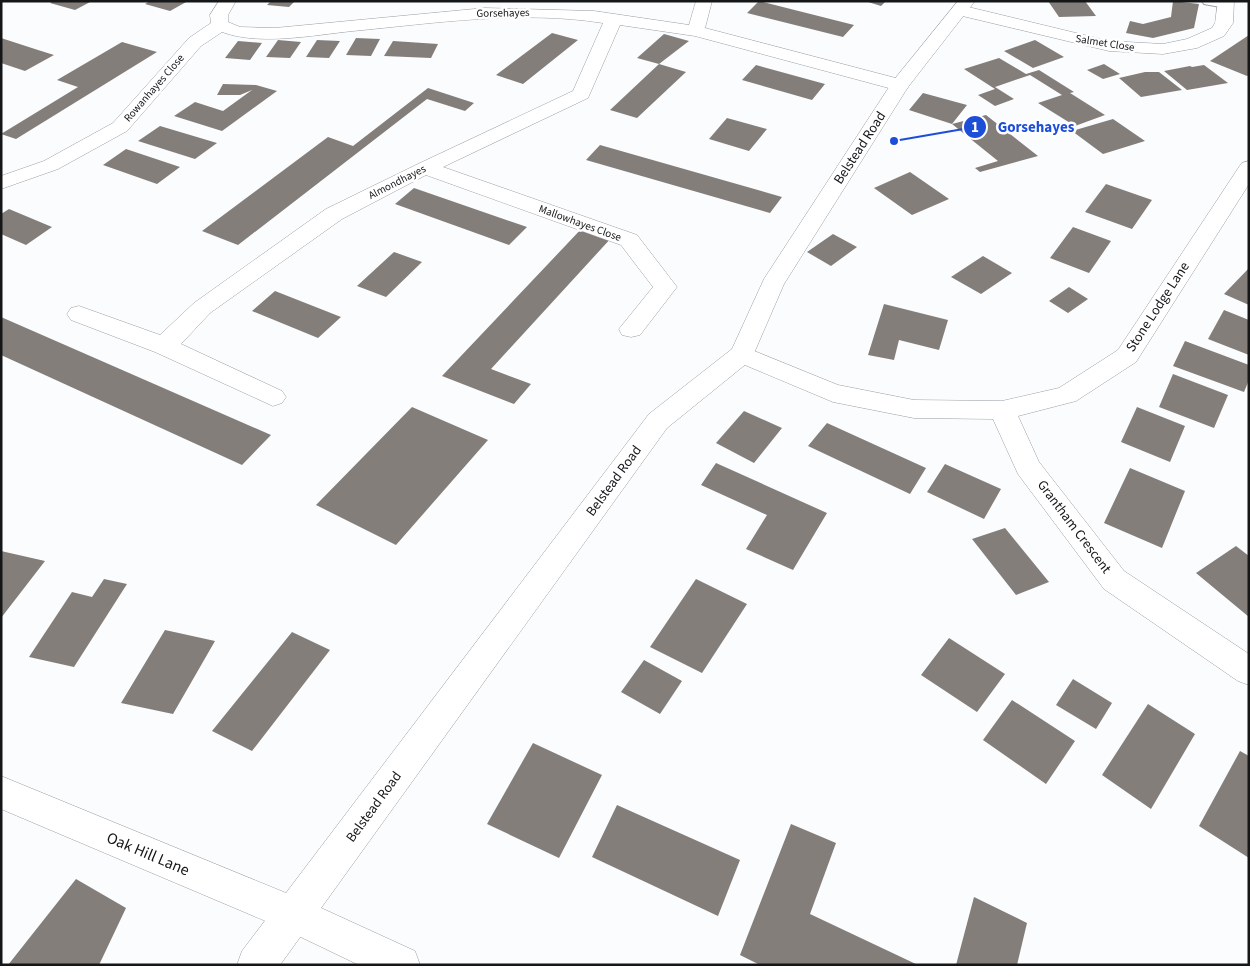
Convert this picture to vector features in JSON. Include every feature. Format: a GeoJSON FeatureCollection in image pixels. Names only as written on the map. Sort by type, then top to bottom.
{"type":"FeatureCollection","features":[{"type":"Feature","properties":{"kind":"street"},"geometry":{"type":"LineString","coordinates":[[220,24],[219,15],[228,1]]}},
{"type":"Feature","properties":{"kind":"street"},"geometry":{"type":"LineString","coordinates":[[696,30],[704,1]]}},
{"type":"Feature","properties":{"kind":"street","name":"Salmet Close"},"geometry":{"type":"LineString","coordinates":[[963,5],[1083,41],[1145,50],[1177,47],[1210,37],[1218,32],[1224,23],[1220,2]]}},
{"type":"Feature","properties":{"kind":"street","name":"Belstead Road"},"geometry":{"type":"LineString","coordinates":[[256,965],[658,420],[742,354],[772,284],[900,85],[963,5]]}},
{"type":"Feature","properties":{"kind":"street","name":"Gorsehayes"},"geometry":{"type":"LineString","coordinates":[[220,24],[238,32],[265,33],[379,16],[569,13],[696,30],[900,85]]}},
{"type":"Feature","properties":{"kind":"street","name":"Almondhayes"},"geometry":{"type":"LineString","coordinates":[[164,346],[202,308],[334,214],[425,168],[581,94],[614,18]]}},
{"type":"Feature","properties":{"kind":"street","name":"Rowanhayes Close"},"geometry":{"type":"LineString","coordinates":[[1,183],[51,165],[120,127],[194,42],[220,24]]}},
{"type":"Feature","properties":{"kind":"street","name":"Stone Lodge Lane"},"geometry":{"type":"LineString","coordinates":[[742,354],[833,393],[914,409],[1002,410],[1067,395],[1127,356],[1249,167]]}},
{"type":"Feature","properties":{"kind":"street","name":"Mallowhayes Close"},"geometry":{"type":"LineString","coordinates":[[425,168],[629,240],[665,287],[631,329]]}},
{"type":"Feature","properties":{"kind":"street"},"geometry":{"type":"LineString","coordinates":[[79,314],[164,346],[273,397]]}},
{"type":"Feature","properties":{"kind":"street","name":"Grantham Crescent"},"geometry":{"type":"LineString","coordinates":[[1002,410],[1028,466],[1114,580],[1249,671]]}},
{"type":"Feature","properties":{"kind":"street","name":"Oak Hill Lane"},"geometry":{"type":"LineString","coordinates":[[1,792],[294,915],[401,965]]}},
{"type":"Feature","properties":{"kind":"building"},"geometry":{"type":"Polygon","coordinates":[[[53,1],[92,1],[75,10],[50,3],[53,1]]]}},
{"type":"Feature","properties":{"kind":"building"},"geometry":{"type":"Polygon","coordinates":[[[150,1],[188,1],[170,11],[145,4],[150,1]]]}},
{"type":"Feature","properties":{"kind":"building"},"geometry":{"type":"Polygon","coordinates":[[[271,1],[295,1],[289,7],[267,5],[271,1]]]}},
{"type":"Feature","properties":{"kind":"building"},"geometry":{"type":"Polygon","coordinates":[[[759,1],[854,25],[843,37],[747,13],[759,1]]]}},
{"type":"Feature","properties":{"kind":"building"},"geometry":{"type":"Polygon","coordinates":[[[865,1],[886,1],[881,6],[865,1]]]}},
{"type":"Feature","properties":{"kind":"building"},"geometry":{"type":"Polygon","coordinates":[[[1048,1],[1085,1],[1096,16],[1059,17],[1048,1]]]}},
{"type":"Feature","properties":{"kind":"building"},"geometry":{"type":"Polygon","coordinates":[[[1173,1],[1199,4],[1194,28],[1153,38],[1126,33],[1130,21],[1143,24],[1171,17],[1173,1]]]}},
{"type":"Feature","properties":{"kind":"building"},"geometry":{"type":"Polygon","coordinates":[[[552,33],[578,40],[523,84],[496,75],[552,33]]]}},
{"type":"Feature","properties":{"kind":"building"},"geometry":{"type":"Polygon","coordinates":[[[664,34],[689,41],[659,64],[637,58],[664,34]]]}},
{"type":"Feature","properties":{"kind":"building"},"geometry":{"type":"Polygon","coordinates":[[[1249,35],[1249,75],[1247,76],[1210,61],[1249,35]]]}},
{"type":"Feature","properties":{"kind":"building"},"geometry":{"type":"Polygon","coordinates":[[[1,38],[54,55],[25,71],[1,63],[1,38]]]}},
{"type":"Feature","properties":{"kind":"building"},"geometry":{"type":"Polygon","coordinates":[[[356,38],[380,39],[371,56],[346,55],[356,38]]]}},
{"type":"Feature","properties":{"kind":"building"},"geometry":{"type":"Polygon","coordinates":[[[278,40],[301,42],[290,58],[266,57],[278,40]]]}},
{"type":"Feature","properties":{"kind":"building"},"geometry":{"type":"Polygon","coordinates":[[[317,40],[340,41],[329,58],[306,57],[317,40]]]}},
{"type":"Feature","properties":{"kind":"building"},"geometry":{"type":"Polygon","coordinates":[[[1035,40],[1064,57],[1033,68],[1004,51],[1035,40]]]}},
{"type":"Feature","properties":{"kind":"building"},"geometry":{"type":"Polygon","coordinates":[[[238,41],[262,43],[250,60],[225,58],[238,41]]]}},
{"type":"Feature","properties":{"kind":"building"},"geometry":{"type":"Polygon","coordinates":[[[393,41],[438,44],[431,58],[384,56],[393,41]]]}},
{"type":"Feature","properties":{"kind":"building"},"geometry":{"type":"Polygon","coordinates":[[[122,42],[157,52],[16,139],[1,134],[78,87],[57,80],[122,42]]]}},
{"type":"Feature","properties":{"kind":"building"},"geometry":{"type":"Polygon","coordinates":[[[999,58],[1026,74],[1039,70],[1074,92],[1070,93],[1105,115],[1075,126],[1038,103],[1062,95],[1030,75],[995,87],[1014,99],[995,106],[978,95],[995,89],[964,69],[999,58]]]}},
{"type":"Feature","properties":{"kind":"building"},"geometry":{"type":"Polygon","coordinates":[[[659,64],[686,72],[637,118],[610,110],[659,64]]]}},
{"type":"Feature","properties":{"kind":"building"},"geometry":{"type":"Polygon","coordinates":[[[1104,64],[1120,74],[1103,79],[1087,70],[1104,64]]]}},
{"type":"Feature","properties":{"kind":"building"},"geometry":{"type":"Polygon","coordinates":[[[756,65],[825,84],[812,100],[742,80],[756,65]]]}},
{"type":"Feature","properties":{"kind":"building"},"geometry":{"type":"Polygon","coordinates":[[[1204,65],[1228,83],[1187,90],[1164,71],[1190,66],[1204,65]]]}},
{"type":"Feature","properties":{"kind":"building"},"geometry":{"type":"Polygon","coordinates":[[[1145,72],[1159,72],[1182,90],[1141,97],[1119,78],[1145,72]]]}},
{"type":"Feature","properties":{"kind":"building"},"geometry":{"type":"Polygon","coordinates":[[[223,84],[256,85],[277,91],[222,131],[174,116],[195,102],[223,111],[252,90],[240,95],[217,95],[223,84]]]}},
{"type":"Feature","properties":{"kind":"building"},"geometry":{"type":"Polygon","coordinates":[[[428,88],[474,103],[465,111],[427,99],[238,245],[202,231],[328,137],[353,146],[428,88]]]}},
{"type":"Feature","properties":{"kind":"building"},"geometry":{"type":"Polygon","coordinates":[[[923,93],[967,105],[952,124],[909,110],[923,93]]]}},
{"type":"Feature","properties":{"kind":"building"},"geometry":{"type":"Polygon","coordinates":[[[986,115],[1038,156],[980,172],[975,168],[998,161],[952,124],[986,115]]]}},
{"type":"Feature","properties":{"kind":"building"},"geometry":{"type":"Polygon","coordinates":[[[727,118],[767,129],[749,151],[709,139],[727,118]]]}},
{"type":"Feature","properties":{"kind":"building"},"geometry":{"type":"Polygon","coordinates":[[[1113,119],[1145,141],[1103,154],[1072,131],[1113,119]]]}},
{"type":"Feature","properties":{"kind":"building"},"geometry":{"type":"Polygon","coordinates":[[[160,126],[217,143],[195,159],[138,141],[160,126]]]}},
{"type":"Feature","properties":{"kind":"building"},"geometry":{"type":"Polygon","coordinates":[[[600,145],[782,197],[770,213],[586,160],[600,145]]]}},
{"type":"Feature","properties":{"kind":"building"},"geometry":{"type":"Polygon","coordinates":[[[126,149],[180,167],[157,184],[103,165],[126,149]]]}},
{"type":"Feature","properties":{"kind":"building"},"geometry":{"type":"Polygon","coordinates":[[[910,172],[949,199],[912,215],[874,188],[910,172]]]}},
{"type":"Feature","properties":{"kind":"building"},"geometry":{"type":"Polygon","coordinates":[[[1106,184],[1152,200],[1132,229],[1085,212],[1106,184]]]}},
{"type":"Feature","properties":{"kind":"building"},"geometry":{"type":"Polygon","coordinates":[[[414,188],[527,227],[509,245],[395,204],[414,188]]]}},
{"type":"Feature","properties":{"kind":"building"},"geometry":{"type":"Polygon","coordinates":[[[9,209],[52,227],[26,245],[1,234],[1,214],[9,209]]]}},
{"type":"Feature","properties":{"kind":"building"},"geometry":{"type":"Polygon","coordinates":[[[584,226],[613,236],[491,369],[531,384],[514,404],[442,376],[584,226]]]}},
{"type":"Feature","properties":{"kind":"building"},"geometry":{"type":"Polygon","coordinates":[[[1073,227],[1111,241],[1089,273],[1050,258],[1073,227]]]}},
{"type":"Feature","properties":{"kind":"building"},"geometry":{"type":"Polygon","coordinates":[[[833,234],[857,247],[831,266],[807,252],[833,234]]]}},
{"type":"Feature","properties":{"kind":"building"},"geometry":{"type":"Polygon","coordinates":[[[394,252],[422,262],[386,297],[357,286],[394,252]]]}},
{"type":"Feature","properties":{"kind":"building"},"geometry":{"type":"Polygon","coordinates":[[[983,256],[1012,273],[981,294],[951,277],[983,256]]]}},
{"type":"Feature","properties":{"kind":"building"},"geometry":{"type":"Polygon","coordinates":[[[1249,268],[1249,305],[1224,294],[1249,268]]]}},
{"type":"Feature","properties":{"kind":"building"},"geometry":{"type":"Polygon","coordinates":[[[1069,287],[1088,299],[1068,313],[1049,301],[1069,287]]]}},
{"type":"Feature","properties":{"kind":"building"},"geometry":{"type":"Polygon","coordinates":[[[275,291],[341,317],[318,338],[252,311],[275,291]]]}},
{"type":"Feature","properties":{"kind":"building"},"geometry":{"type":"Polygon","coordinates":[[[884,304],[948,320],[939,350],[899,340],[894,360],[868,355],[884,304]]]}},
{"type":"Feature","properties":{"kind":"building"},"geometry":{"type":"Polygon","coordinates":[[[1224,310],[1249,320],[1249,355],[1208,339],[1224,310]]]}},
{"type":"Feature","properties":{"kind":"building"},"geometry":{"type":"Polygon","coordinates":[[[1,317],[271,435],[242,465],[1,355],[1,317]]]}},
{"type":"Feature","properties":{"kind":"building"},"geometry":{"type":"Polygon","coordinates":[[[1185,341],[1249,365],[1249,380],[1244,392],[1173,366],[1185,341]]]}},
{"type":"Feature","properties":{"kind":"building"},"geometry":{"type":"Polygon","coordinates":[[[1173,374],[1228,395],[1214,428],[1159,407],[1173,374]]]}},
{"type":"Feature","properties":{"kind":"building"},"geometry":{"type":"Polygon","coordinates":[[[412,407],[488,440],[396,545],[316,505],[412,407]]]}},
{"type":"Feature","properties":{"kind":"building"},"geometry":{"type":"Polygon","coordinates":[[[1137,407],[1185,426],[1170,462],[1121,442],[1137,407]]]}},
{"type":"Feature","properties":{"kind":"building"},"geometry":{"type":"Polygon","coordinates":[[[744,411],[782,428],[754,463],[716,443],[744,411]]]}},
{"type":"Feature","properties":{"kind":"building"},"geometry":{"type":"Polygon","coordinates":[[[827,423],[926,468],[910,494],[808,446],[827,423]]]}},
{"type":"Feature","properties":{"kind":"building"},"geometry":{"type":"Polygon","coordinates":[[[716,463],[827,513],[793,570],[746,549],[767,515],[701,485],[716,463]]]}},
{"type":"Feature","properties":{"kind":"building"},"geometry":{"type":"Polygon","coordinates":[[[945,464],[1001,489],[984,519],[927,492],[945,464]]]}},
{"type":"Feature","properties":{"kind":"building"},"geometry":{"type":"Polygon","coordinates":[[[1130,468],[1185,491],[1162,548],[1104,523],[1130,468]]]}},
{"type":"Feature","properties":{"kind":"building"},"geometry":{"type":"Polygon","coordinates":[[[1005,528],[1049,582],[1016,595],[972,539],[1005,528]]]}},
{"type":"Feature","properties":{"kind":"building"},"geometry":{"type":"Polygon","coordinates":[[[1236,546],[1249,556],[1249,617],[1196,573],[1236,546]]]}},
{"type":"Feature","properties":{"kind":"building"},"geometry":{"type":"Polygon","coordinates":[[[1,551],[45,561],[1,618],[1,551]]]}},
{"type":"Feature","properties":{"kind":"building"},"geometry":{"type":"Polygon","coordinates":[[[104,579],[127,584],[74,667],[29,657],[72,592],[92,597],[104,579]]]}},
{"type":"Feature","properties":{"kind":"building"},"geometry":{"type":"Polygon","coordinates":[[[696,579],[747,604],[702,673],[650,647],[696,579]]]}},
{"type":"Feature","properties":{"kind":"building"},"geometry":{"type":"Polygon","coordinates":[[[165,630],[215,641],[173,714],[121,703],[165,630]]]}},
{"type":"Feature","properties":{"kind":"building"},"geometry":{"type":"Polygon","coordinates":[[[292,632],[330,650],[252,751],[212,731],[292,632]]]}},
{"type":"Feature","properties":{"kind":"building"},"geometry":{"type":"Polygon","coordinates":[[[949,638],[1005,674],[977,712],[921,675],[949,638]]]}},
{"type":"Feature","properties":{"kind":"building"},"geometry":{"type":"Polygon","coordinates":[[[644,660],[682,681],[660,714],[621,692],[644,660]]]}},
{"type":"Feature","properties":{"kind":"building"},"geometry":{"type":"Polygon","coordinates":[[[1073,679],[1112,703],[1096,729],[1056,705],[1073,679]]]}},
{"type":"Feature","properties":{"kind":"building"},"geometry":{"type":"Polygon","coordinates":[[[1012,700],[1075,741],[1046,784],[983,740],[1012,700]]]}},
{"type":"Feature","properties":{"kind":"building"},"geometry":{"type":"Polygon","coordinates":[[[1148,704],[1195,734],[1151,809],[1102,775],[1148,704]]]}},
{"type":"Feature","properties":{"kind":"building"},"geometry":{"type":"Polygon","coordinates":[[[533,743],[602,775],[559,858],[487,824],[533,743]]]}},
{"type":"Feature","properties":{"kind":"building"},"geometry":{"type":"Polygon","coordinates":[[[1240,751],[1249,756],[1249,858],[1199,826],[1240,751]]]}},
{"type":"Feature","properties":{"kind":"building"},"geometry":{"type":"Polygon","coordinates":[[[617,805],[740,860],[718,916],[592,857],[617,805]]]}},
{"type":"Feature","properties":{"kind":"building"},"geometry":{"type":"Polygon","coordinates":[[[791,824],[836,843],[810,914],[918,965],[760,965],[740,955],[791,824]]]}},
{"type":"Feature","properties":{"kind":"building"},"geometry":{"type":"Polygon","coordinates":[[[76,879],[126,908],[99,965],[8,965],[76,879]]]}},
{"type":"Feature","properties":{"kind":"building"},"geometry":{"type":"Polygon","coordinates":[[[974,897],[1027,923],[1017,965],[956,965],[974,897]]]}},
{"type":"Feature","properties":{"kind":"place","name":"Gorsehayes"},"geometry":{"type":"Point","coordinates":[894,141]}}]}
